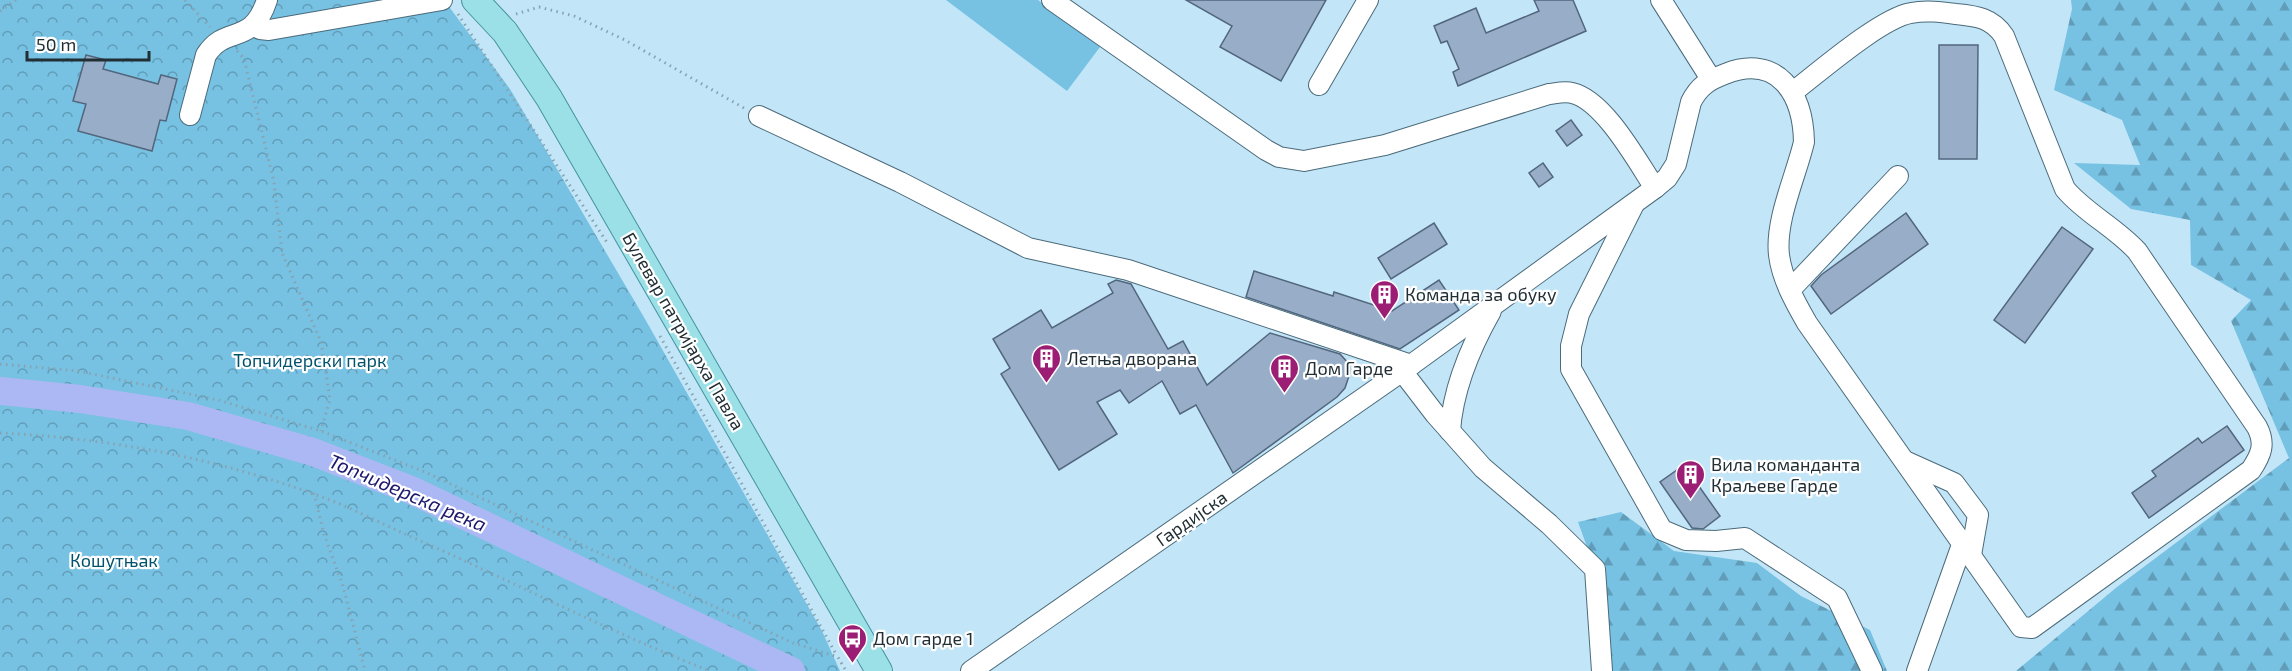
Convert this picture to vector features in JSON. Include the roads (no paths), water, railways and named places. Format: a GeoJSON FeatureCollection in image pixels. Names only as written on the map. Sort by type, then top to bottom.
{"type":"FeatureCollection","features":[{"type":"Feature","properties":{"kind":"main road","name":"Булевар патријарха Павла"},"geometry":{"type":"LineString","coordinates":[[457,3],[496,21],[549,98],[879,671]]}},
{"type":"Feature","properties":{"kind":"lane"},"geometry":{"type":"LineString","coordinates":[[190,115],[206,55],[221,39],[246,32],[254,25],[267,0]]}},
{"type":"Feature","properties":{"kind":"lane"},"geometry":{"type":"LineString","coordinates":[[1052,0],[1266,150],[1280,157],[1304,161],[1385,145],[1549,94],[1564,92],[1580,96],[1598,107],[1655,188]]}},
{"type":"Feature","properties":{"kind":"lane"},"geometry":{"type":"LineString","coordinates":[[1319,85],[1368,0]]}},
{"type":"Feature","properties":{"kind":"lane"},"geometry":{"type":"LineString","coordinates":[[1661,0],[1711,79],[1742,68],[1756,68],[1780,77],[1793,92],[1804,126],[1804,142],[1779,238],[1779,255],[1790,290],[1807,323],[2021,627],[2032,628],[2251,470],[2263,445],[2257,427],[2137,251],[2129,242],[2078,203],[2065,189],[2001,31],[1986,19],[1976,16],[1924,11],[1909,6],[1793,92]]}},
{"type":"Feature","properties":{"kind":"lane"},"geometry":{"type":"LineString","coordinates":[[254,25],[260,29],[269,30],[457,3]]}},
{"type":"Feature","properties":{"kind":"lane","name":"Гардијска"},"geometry":{"type":"LineString","coordinates":[[970,671],[1406,368],[1655,188],[1672,172],[1681,147],[1691,102],[1700,87],[1711,79]]}},
{"type":"Feature","properties":{"kind":"lane"},"geometry":{"type":"LineString","coordinates":[[759,116],[900,182],[1028,248],[1128,270],[1406,368],[1450,431],[1483,468],[1549,524],[1595,569],[1602,671]]}},
{"type":"Feature","properties":{"kind":"lane"},"geometry":{"type":"LineString","coordinates":[[1790,290],[1898,177]]}},
{"type":"Feature","properties":{"kind":"lane"},"geometry":{"type":"LineString","coordinates":[[1635,202],[1579,314],[1571,346],[1571,369],[1662,530],[1686,540],[1716,541],[1744,538],[1837,598],[1872,671]]}},
{"type":"Feature","properties":{"kind":"lane"},"geometry":{"type":"LineString","coordinates":[[1450,431],[1460,381],[1473,341],[1495,303]]}},
{"type":"Feature","properties":{"kind":"lane"},"geometry":{"type":"LineString","coordinates":[[1905,461],[1954,483],[1978,515],[1967,549],[1917,671]]}},
{"type":"Feature","properties":{"kind":"waterway","name":"Топчидерска река"},"geometry":{"type":"LineString","coordinates":[[0,391],[80,399],[188,416],[313,452],[411,490],[791,671]]}},
{"type":"Feature","properties":{"kind":"place","name":"Команда за обуку"},"geometry":{"type":"Point","coordinates":[1384,320]}},
{"type":"Feature","properties":{"kind":"place","name":"Летња дворана"},"geometry":{"type":"Point","coordinates":[1046,384]}},
{"type":"Feature","properties":{"kind":"place","name":"Дом Гарде"},"geometry":{"type":"Point","coordinates":[1284,394]}},
{"type":"Feature","properties":{"kind":"place","name":"Вила команданта Краљеве Гарде"},"geometry":{"type":"Point","coordinates":[1690,500]}},
{"type":"Feature","properties":{"kind":"place","name":"Дом гарде 1"},"geometry":{"type":"Point","coordinates":[852,664]}},
{"type":"Feature","properties":{"kind":"park label","name":"Топчидерски парк"},"geometry":{"type":"Point","coordinates":[310,360]}},
{"type":"Feature","properties":{"kind":"park label","name":"Кошутњак"},"geometry":{"type":"Point","coordinates":[114,560]}}]}
